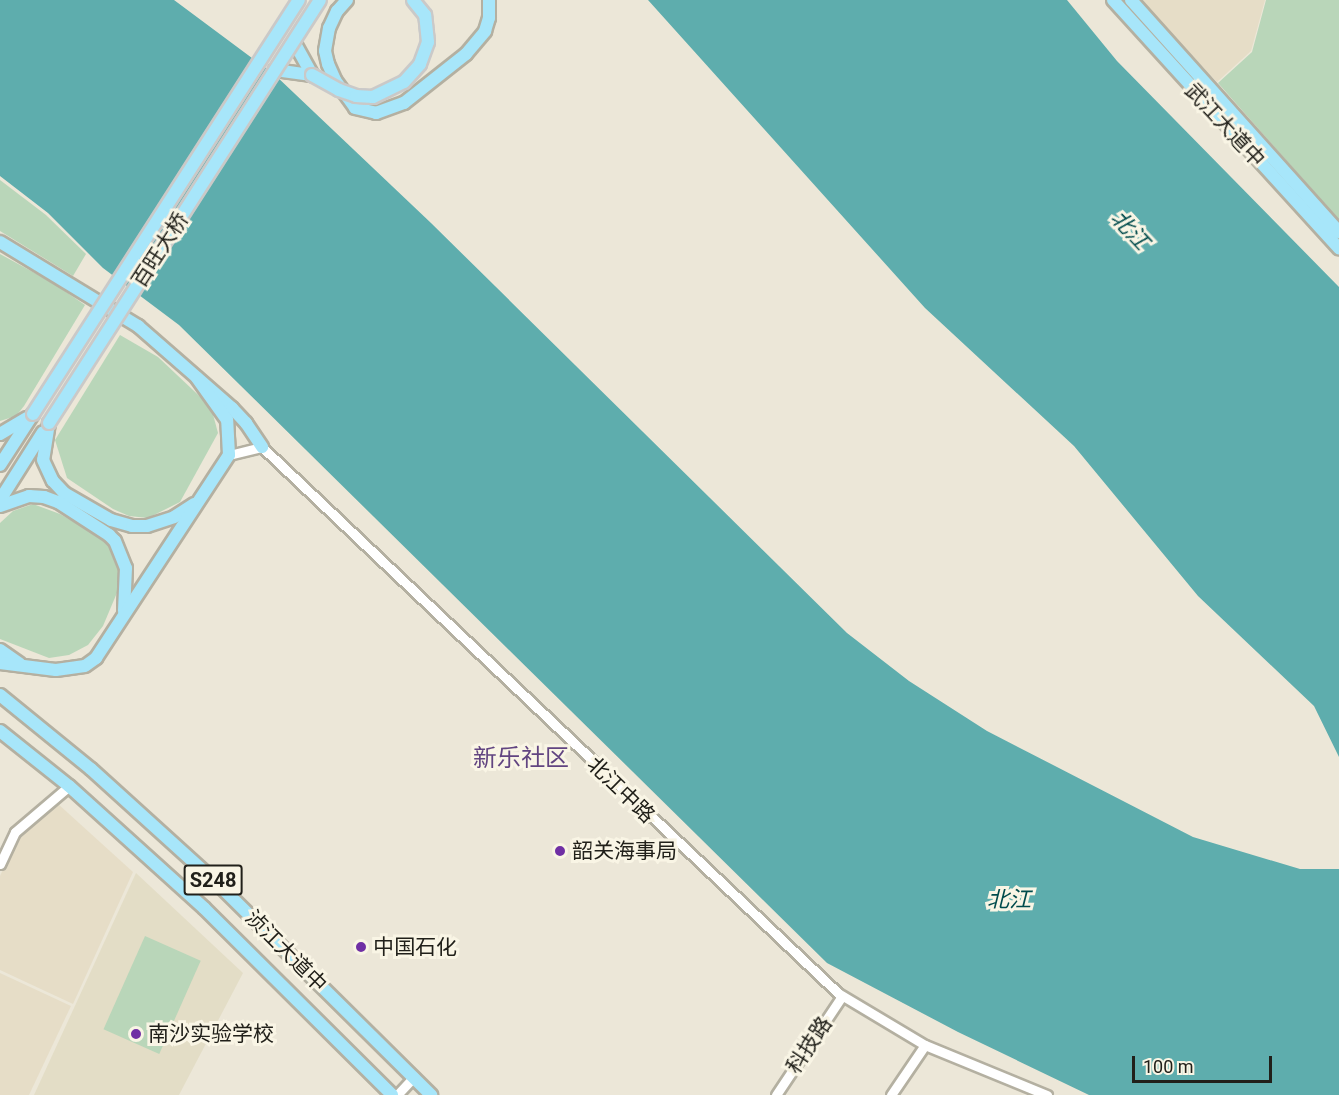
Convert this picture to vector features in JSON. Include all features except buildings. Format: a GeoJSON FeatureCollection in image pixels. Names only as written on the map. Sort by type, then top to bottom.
{"type":"FeatureCollection","features":[{"type":"Feature","properties":{"kind":"main road","name":"百旺大桥"},"geometry":{"type":"LineString","coordinates":[[0,465],[299,0]]}},
{"type":"Feature","properties":{"kind":"main road","name":"百旺大桥"},"geometry":{"type":"LineString","coordinates":[[0,500],[320,0]]}},
{"type":"Feature","properties":{"kind":"main road"},"geometry":{"type":"LineString","coordinates":[[275,70],[312,75],[339,90],[356,96],[373,97],[395,89],[420,63],[428,42],[425,15],[413,0]]}},
{"type":"Feature","properties":{"kind":"main road"},"geometry":{"type":"LineString","coordinates":[[346,1],[337,11],[326,38],[328,64],[334,80],[355,108],[376,114],[404,103],[466,54],[485,31],[489,18],[489,0]]}},
{"type":"Feature","properties":{"kind":"main road","name":"武江大道中"},"geometry":{"type":"LineString","coordinates":[[1113,0],[1339,248]]}},
{"type":"Feature","properties":{"kind":"main road","name":"武江大道中"},"geometry":{"type":"LineString","coordinates":[[1131,0],[1339,232]]}},
{"type":"Feature","properties":{"kind":"main road"},"geometry":{"type":"LineString","coordinates":[[294,42],[312,75]]}},
{"type":"Feature","properties":{"kind":"main road"},"geometry":{"type":"LineString","coordinates":[[0,242],[138,326],[232,408],[246,423],[261,447]]}},
{"type":"Feature","properties":{"kind":"main road"},"geometry":{"type":"LineString","coordinates":[[0,663],[56,670],[91,663],[229,455],[227,420],[197,378]]}},
{"type":"Feature","properties":{"kind":"main road"},"geometry":{"type":"LineString","coordinates":[[0,434],[33,414]]}},
{"type":"Feature","properties":{"kind":"main road"},"geometry":{"type":"LineString","coordinates":[[49,423],[43,460],[49,476],[64,494],[111,520],[124,524],[147,526],[174,517],[198,502]]}},
{"type":"Feature","properties":{"kind":"main road"},"geometry":{"type":"LineString","coordinates":[[0,506],[29,496],[44,497],[58,502],[115,541],[126,568],[124,615]]}},
{"type":"Feature","properties":{"kind":"main road"},"geometry":{"type":"LineString","coordinates":[[0,650],[24,667]]}},
{"type":"Feature","properties":{"kind":"main road","name":"浈江大道中"},"geometry":{"type":"LineString","coordinates":[[0,695],[91,769],[212,879],[430,1095]]}},
{"type":"Feature","properties":{"kind":"main road","name":"浈江大道中"},"geometry":{"type":"LineString","coordinates":[[0,730],[69,786],[204,908],[392,1095]]}},
{"type":"Feature","properties":{"kind":"street"},"geometry":{"type":"LineString","coordinates":[[229,455],[261,447]]}},
{"type":"Feature","properties":{"kind":"street","name":"北江中路"},"geometry":{"type":"LineString","coordinates":[[261,447],[737,900],[842,996],[925,1046],[1047,1095]]}},
{"type":"Feature","properties":{"kind":"street"},"geometry":{"type":"LineString","coordinates":[[0,864],[15,832],[69,786]]}},
{"type":"Feature","properties":{"kind":"street","name":"科技路"},"geometry":{"type":"LineString","coordinates":[[776,1095],[842,996]]}},
{"type":"Feature","properties":{"kind":"street"},"geometry":{"type":"LineString","coordinates":[[891,1095],[925,1046]]}},
{"type":"Feature","properties":{"kind":"street"},"geometry":{"type":"LineString","coordinates":[[397,1095],[414,1077]]}},
{"type":"Feature","properties":{"kind":"shaded area"},"geometry":{"type":"Polygon","coordinates":[[[1140,0],[1265,0],[1251,51],[1217,82],[1140,0]]]}},
{"type":"Feature","properties":{"kind":"shaded area"},"geometry":{"type":"Polygon","coordinates":[[[57,803],[133,872],[73,1004],[0,970],[0,876],[19,834],[57,803]]]}},
{"type":"Feature","properties":{"kind":"shaded area","name":"南沙实验学校"},"geometry":{"type":"Polygon","coordinates":[[[136,873],[243,973],[179,1095],[34,1095],[136,873]]]}},
{"type":"Feature","properties":{"kind":"shaded area"},"geometry":{"type":"Polygon","coordinates":[[[0,973],[71,1006],[29,1095],[0,1095],[0,973]]]}},
{"type":"Feature","properties":{"kind":"green space"},"geometry":{"type":"Polygon","coordinates":[[[1266,0],[1339,0],[1339,220],[1218,83],[1252,52],[1266,0]]]}},
{"type":"Feature","properties":{"kind":"green space"},"geometry":{"type":"Polygon","coordinates":[[[0,180],[46,215],[86,254],[73,276],[0,231],[0,180]]]}},
{"type":"Feature","properties":{"kind":"green space"},"geometry":{"type":"Polygon","coordinates":[[[0,254],[53,283],[85,305],[24,406],[16,416],[0,421],[0,254]]]}},
{"type":"Feature","properties":{"kind":"green space"},"geometry":{"type":"Polygon","coordinates":[[[120,335],[158,357],[211,407],[218,433],[180,502],[148,518],[129,516],[113,509],[67,478],[55,440],[120,335]]]}},
{"type":"Feature","properties":{"kind":"green space"},"geometry":{"type":"Polygon","coordinates":[[[33,504],[60,514],[109,542],[118,570],[119,588],[103,626],[88,645],[69,655],[49,658],[0,639],[0,523],[13,511],[33,504]]]}},
{"type":"Feature","properties":{"kind":"green space"},"geometry":{"type":"Polygon","coordinates":[[[145,936],[201,961],[159,1054],[104,1029],[145,936]]]}},
{"type":"Feature","properties":{"kind":"water","name":"北江"},"geometry":{"type":"Polygon","coordinates":[[[0,0],[174,0],[275,75],[431,223],[847,633],[909,681],[987,731],[1193,837],[1300,869],[1339,869],[1339,1095],[1089,1095],[958,1032],[827,963],[179,325],[103,268],[48,213],[0,176],[0,0]]]}},
{"type":"Feature","properties":{"kind":"water","name":"北江"},"geometry":{"type":"Polygon","coordinates":[[[648,0],[1067,0],[1117,61],[1339,287],[1339,757],[1314,706],[1198,596],[1074,446],[925,308],[648,0]]]}},
{"type":"Feature","properties":{"kind":"place","name":"韶关海事局"},"geometry":{"type":"Point","coordinates":[560,851]}},
{"type":"Feature","properties":{"kind":"place","name":"中国石化"},"geometry":{"type":"Point","coordinates":[361,947]}},
{"type":"Feature","properties":{"kind":"place","name":"南沙实验学校"},"geometry":{"type":"Point","coordinates":[136,1034]}},
{"type":"Feature","properties":{"kind":"district","name":"新乐社区"},"geometry":{"type":"Point","coordinates":[521,759]}}]}
